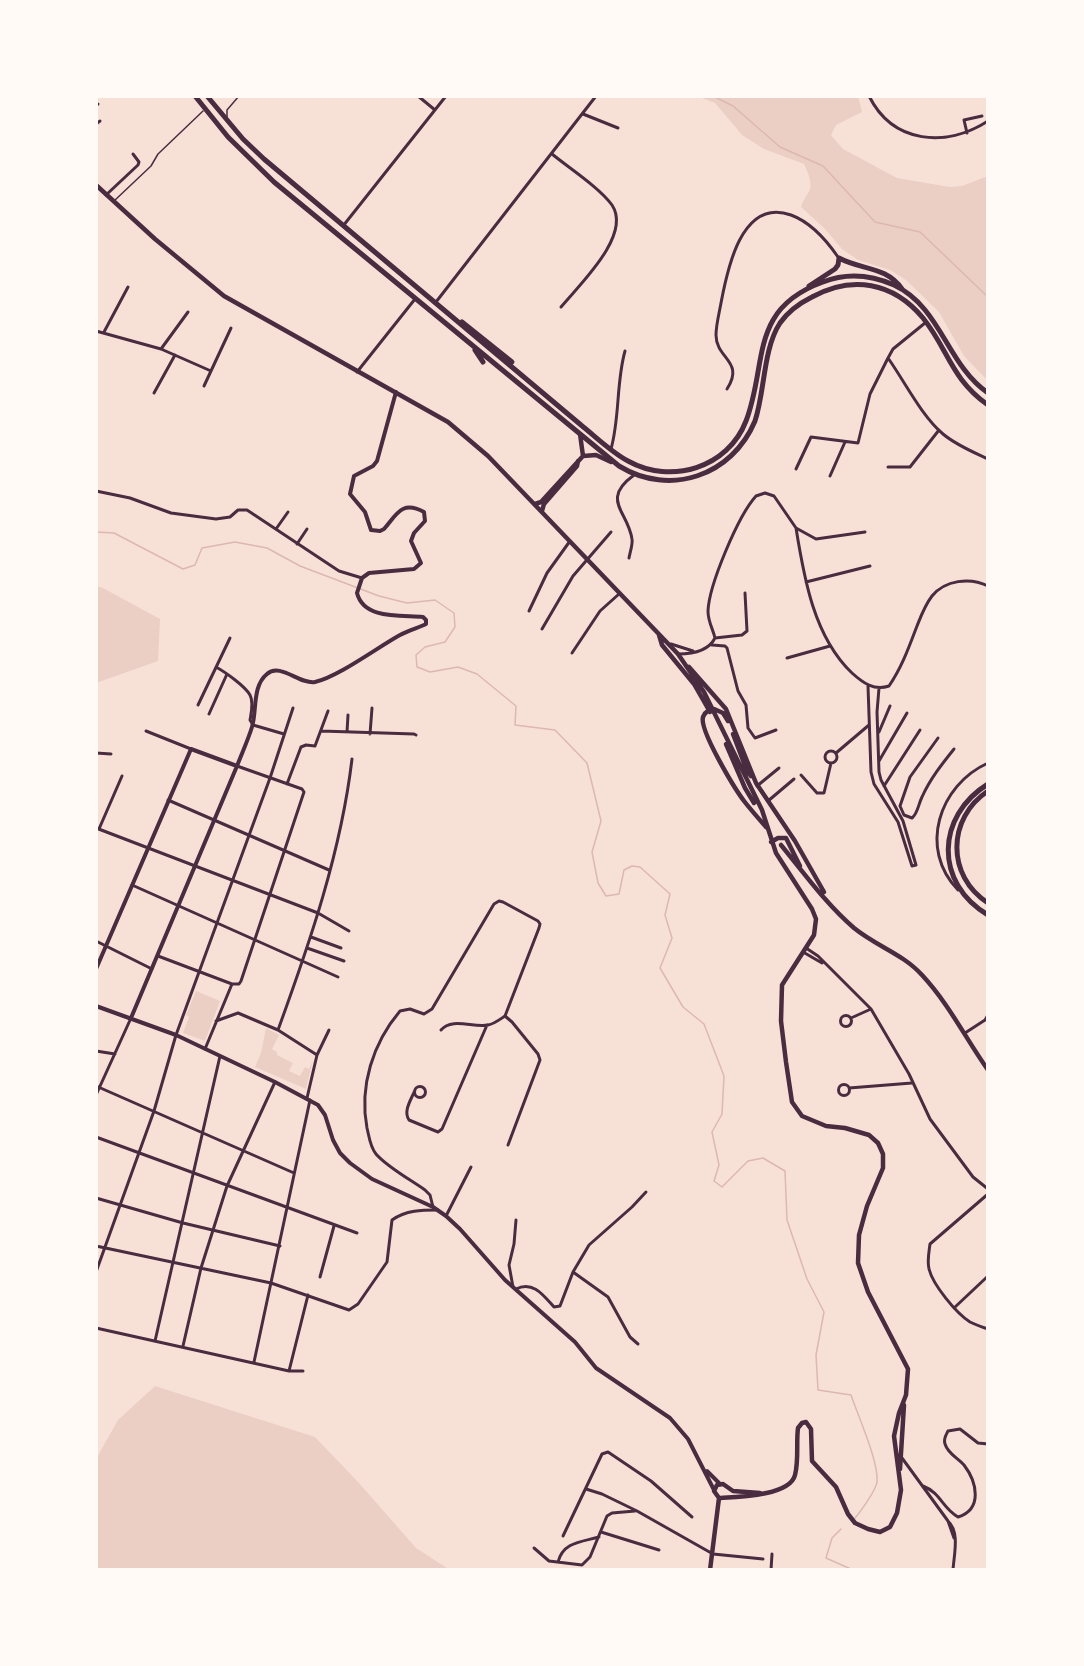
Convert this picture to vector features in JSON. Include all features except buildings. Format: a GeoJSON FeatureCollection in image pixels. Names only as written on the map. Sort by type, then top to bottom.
{"type":"FeatureCollection","features":[{"type":"Feature","properties":{"kind":"highway"},"geometry":{"type":"LineString","coordinates":[[195,96],[228,136],[264,173],[331,231],[619,466],[634,475],[668,480],[687,479],[713,470],[729,459],[755,421],[773,339],[780,324],[805,300],[819,292],[840,285],[871,285],[903,299],[926,322],[959,378],[988,405]]}},
{"type":"Feature","properties":{"kind":"highway"},"geometry":{"type":"LineString","coordinates":[[207,96],[227,121],[264,159],[453,316],[472,335],[612,449],[636,465],[656,471],[668,472],[699,468],[723,452],[740,433],[748,416],[760,352],[768,329],[782,309],[814,281],[835,269],[839,258],[879,270],[896,280],[903,290]]}},
{"type":"Feature","properties":{"kind":"highway"},"geometry":{"type":"LineString","coordinates":[[801,292],[827,280],[852,276],[878,279],[903,290],[917,300],[929,314],[962,368],[988,393]]}},
{"type":"Feature","properties":{"kind":"highway"},"geometry":{"type":"LineString","coordinates":[[453,316],[512,362]]}},
{"type":"Feature","properties":{"kind":"highway"},"geometry":{"type":"LineString","coordinates":[[471,344],[483,362]]}},
{"type":"Feature","properties":{"kind":"highway"},"geometry":{"type":"LineString","coordinates":[[988,784],[972,795],[956,816],[948,838],[947,850],[951,869],[960,890],[988,915]]}},
{"type":"Feature","properties":{"kind":"highway"},"geometry":{"type":"LineString","coordinates":[[988,791],[977,798],[962,819],[956,845],[959,862],[968,883],[988,903]]}},
{"type":"Feature","properties":{"kind":"main road"},"geometry":{"type":"LineString","coordinates":[[96,185],[191,270],[224,296],[448,422],[468,437],[670,644],[704,692],[762,810],[780,859],[816,919],[814,935],[782,985],[780,997],[792,1102],[802,1116],[826,1126],[864,1133],[874,1138],[882,1148],[884,1168],[867,1206],[858,1244],[858,1263],[868,1292],[908,1369],[909,1379],[895,1429],[894,1445],[902,1490],[900,1503],[890,1527],[880,1532],[861,1526],[848,1514],[836,1487],[812,1461],[811,1429],[809,1424],[804,1422],[799,1426],[798,1431],[795,1478],[785,1487],[750,1496],[722,1497],[714,1491],[720,1484],[733,1491],[760,1493]]}},
{"type":"Feature","properties":{"kind":"main road"},"geometry":{"type":"LineString","coordinates":[[579,432],[583,445],[583,456]]}},
{"type":"Feature","properties":{"kind":"main road"},"geometry":{"type":"LineString","coordinates":[[535,504],[541,502],[574,463],[583,456],[596,455],[619,466]]}},
{"type":"Feature","properties":{"kind":"main road"},"geometry":{"type":"LineString","coordinates":[[542,511],[544,504],[577,466],[578,461]]}},
{"type":"Feature","properties":{"kind":"main road"},"geometry":{"type":"LineString","coordinates":[[658,632],[662,645],[703,698],[723,737],[745,789],[754,803]]}},
{"type":"Feature","properties":{"kind":"main road"},"geometry":{"type":"LineString","coordinates":[[685,664],[726,709],[757,784]]}},
{"type":"Feature","properties":{"kind":"main road"},"geometry":{"type":"LineString","coordinates":[[768,829],[744,801],[727,774],[704,727],[703,717],[706,712],[718,709],[727,718],[747,771],[795,841],[828,900]]}},
{"type":"Feature","properties":{"kind":"main road"},"geometry":{"type":"LineString","coordinates":[[773,841],[783,837],[790,842],[804,873]]}},
{"type":"Feature","properties":{"kind":"main road"},"geometry":{"type":"LineString","coordinates":[[782,847],[854,927],[922,974],[988,1070]]}},
{"type":"Feature","properties":{"kind":"main road"},"geometry":{"type":"LineString","coordinates":[[899,1472],[904,1403]]}},
{"type":"Feature","properties":{"kind":"main road"},"geometry":{"type":"LineString","coordinates":[[895,1429],[899,1428],[902,1431]]}},
{"type":"Feature","properties":{"kind":"main road"},"geometry":{"type":"LineString","coordinates":[[894,1445],[901,1443]]}},
{"type":"Feature","properties":{"kind":"main road"},"geometry":{"type":"LineString","coordinates":[[894,1445],[900,1456]]}},
{"type":"Feature","properties":{"kind":"main road"},"geometry":{"type":"LineString","coordinates":[[710,1570],[722,1497],[728,1492],[727,1488]]}},
{"type":"Feature","properties":{"kind":"street"},"geometry":{"type":"LineString","coordinates":[[418,96],[435,110]]}},
{"type":"Feature","properties":{"kind":"street"},"geometry":{"type":"LineString","coordinates":[[343,226],[446,96]]}},
{"type":"Feature","properties":{"kind":"street"},"geometry":{"type":"LineString","coordinates":[[436,302],[596,96]]}},
{"type":"Feature","properties":{"kind":"street"},"geometry":{"type":"LineString","coordinates":[[869,96],[884,118],[904,132],[931,138],[967,133],[988,121]]}},
{"type":"Feature","properties":{"kind":"street"},"geometry":{"type":"LineString","coordinates":[[583,114],[618,128]]}},
{"type":"Feature","properties":{"kind":"street"},"geometry":{"type":"LineString","coordinates":[[967,133],[964,120],[982,116]]}},
{"type":"Feature","properties":{"kind":"street"},"geometry":{"type":"LineString","coordinates":[[96,124],[100,121]]}},
{"type":"Feature","properties":{"kind":"street"},"geometry":{"type":"LineString","coordinates":[[106,195],[138,165],[139,162],[133,154]]}},
{"type":"Feature","properties":{"kind":"street"},"geometry":{"type":"LineString","coordinates":[[552,154],[606,198],[617,214],[618,224],[609,248],[561,307]]}},
{"type":"Feature","properties":{"kind":"street"},"geometry":{"type":"LineString","coordinates":[[727,389],[732,380],[733,368],[717,344],[716,334],[726,276],[736,243],[750,224],[764,215],[775,213],[785,213],[802,219],[832,248],[839,258]]}},
{"type":"Feature","properties":{"kind":"street"},"geometry":{"type":"LineString","coordinates":[[104,332],[128,287]]}},
{"type":"Feature","properties":{"kind":"street"},"geometry":{"type":"LineString","coordinates":[[357,372],[416,299]]}},
{"type":"Feature","properties":{"kind":"street"},"geometry":{"type":"LineString","coordinates":[[161,349],[188,312]]}},
{"type":"Feature","properties":{"kind":"street"},"geometry":{"type":"LineString","coordinates":[[796,468],[811,437],[856,444],[859,441],[870,394],[893,349],[926,322]]}},
{"type":"Feature","properties":{"kind":"street"},"geometry":{"type":"LineString","coordinates":[[204,386],[231,328]]}},
{"type":"Feature","properties":{"kind":"street"},"geometry":{"type":"LineString","coordinates":[[96,331],[161,349],[211,371]]}},
{"type":"Feature","properties":{"kind":"street"},"geometry":{"type":"LineString","coordinates":[[612,449],[622,364],[626,351]]}},
{"type":"Feature","properties":{"kind":"street"},"geometry":{"type":"LineString","coordinates":[[153,393],[175,355]]}},
{"type":"Feature","properties":{"kind":"street"},"geometry":{"type":"LineString","coordinates":[[888,358],[939,430],[957,444],[988,459]]}},
{"type":"Feature","properties":{"kind":"street"},"geometry":{"type":"LineString","coordinates":[[96,1095],[158,956],[237,766],[253,725],[256,698],[264,677],[271,672],[280,671],[307,682],[314,682],[335,673],[401,634],[426,624],[423,617],[372,611],[362,603],[357,593],[361,581],[369,573],[414,569],[421,563],[411,541],[414,533],[425,521],[424,512],[413,507],[406,507],[400,510],[384,529],[371,530],[365,512],[350,494],[354,476],[373,466],[377,461],[396,392]]}},
{"type":"Feature","properties":{"kind":"street"},"geometry":{"type":"LineString","coordinates":[[888,467],[910,467],[939,430]]}},
{"type":"Feature","properties":{"kind":"street"},"geometry":{"type":"LineString","coordinates":[[830,476],[845,442]]}},
{"type":"Feature","properties":{"kind":"street"},"geometry":{"type":"LineString","coordinates":[[629,558],[633,540],[618,502],[618,492],[634,475]]}},
{"type":"Feature","properties":{"kind":"street"},"geometry":{"type":"LineString","coordinates":[[96,491],[130,498],[171,513],[216,519],[230,517],[238,510],[247,510],[339,571],[361,581]]}},
{"type":"Feature","properties":{"kind":"street"},"geometry":{"type":"LineString","coordinates":[[715,638],[708,613],[712,588],[752,500],[761,494],[774,496],[796,528],[806,582],[821,628],[830,646],[848,669],[868,686],[879,688],[889,686],[897,674],[923,611],[943,586],[975,579],[988,586]]}},
{"type":"Feature","properties":{"kind":"street"},"geometry":{"type":"LineString","coordinates":[[276,529],[288,512]]}},
{"type":"Feature","properties":{"kind":"street"},"geometry":{"type":"LineString","coordinates":[[796,528],[819,540],[865,532]]}},
{"type":"Feature","properties":{"kind":"street"},"geometry":{"type":"LineString","coordinates":[[297,544],[307,529]]}},
{"type":"Feature","properties":{"kind":"street"},"geometry":{"type":"LineString","coordinates":[[542,628],[573,576],[611,532]]}},
{"type":"Feature","properties":{"kind":"street"},"geometry":{"type":"LineString","coordinates":[[529,610],[547,573],[570,542]]}},
{"type":"Feature","properties":{"kind":"street"},"geometry":{"type":"LineString","coordinates":[[806,582],[870,566]]}},
{"type":"Feature","properties":{"kind":"street"},"geometry":{"type":"LineString","coordinates":[[572,653],[600,611],[619,593]]}},
{"type":"Feature","properties":{"kind":"street"},"geometry":{"type":"LineString","coordinates":[[710,645],[715,638],[742,635],[747,631],[746,593]]}},
{"type":"Feature","properties":{"kind":"street"},"geometry":{"type":"LineString","coordinates":[[198,705],[230,638]]}},
{"type":"Feature","properties":{"kind":"street"},"geometry":{"type":"LineString","coordinates":[[670,644],[695,652]]}},
{"type":"Feature","properties":{"kind":"street"},"geometry":{"type":"LineString","coordinates":[[678,654],[695,652],[710,645],[728,648],[735,681],[746,705],[748,728],[752,735],[760,738],[776,730]]}},
{"type":"Feature","properties":{"kind":"street"},"geometry":{"type":"LineString","coordinates":[[788,658],[830,646]]}},
{"type":"Feature","properties":{"kind":"street"},"geometry":{"type":"LineString","coordinates":[[216,667],[250,695],[252,701],[250,720],[253,725],[284,734]]}},
{"type":"Feature","properties":{"kind":"street"},"geometry":{"type":"LineString","coordinates":[[209,714],[227,674]]}},
{"type":"Feature","properties":{"kind":"street"},"geometry":{"type":"LineString","coordinates":[[868,686],[871,772],[874,784],[898,822],[912,866],[916,865],[898,811],[884,787],[879,772],[879,688]]}},
{"type":"Feature","properties":{"kind":"street"},"geometry":{"type":"LineString","coordinates":[[878,735],[890,706]]}},
{"type":"Feature","properties":{"kind":"street"},"geometry":{"type":"LineString","coordinates":[[96,1272],[139,1154],[176,1035],[270,778],[293,708]]}},
{"type":"Feature","properties":{"kind":"street"},"geometry":{"type":"LineString","coordinates":[[370,734],[372,708]]}},
{"type":"Feature","properties":{"kind":"street"},"geometry":{"type":"LineString","coordinates":[[287,784],[301,747],[315,746],[328,711]]}},
{"type":"Feature","properties":{"kind":"street"},"geometry":{"type":"LineString","coordinates":[[878,762],[907,713]]}},
{"type":"Feature","properties":{"kind":"street"},"geometry":{"type":"LineString","coordinates":[[347,732],[348,715]]}},
{"type":"Feature","properties":{"kind":"street"},"geometry":{"type":"LineString","coordinates":[[836,753],[869,725]]}},
{"type":"Feature","properties":{"kind":"street"},"geometry":{"type":"LineString","coordinates":[[884,787],[921,730]]}},
{"type":"Feature","properties":{"kind":"street"},"geometry":{"type":"LineString","coordinates":[[146,731],[304,791],[256,940],[238,984],[232,984],[158,956]]}},
{"type":"Feature","properties":{"kind":"street"},"geometry":{"type":"LineString","coordinates":[[321,731],[416,735]]}},
{"type":"Feature","properties":{"kind":"street"},"geometry":{"type":"LineString","coordinates":[[898,811],[910,777],[938,738]]}},
{"type":"Feature","properties":{"kind":"street"},"geometry":{"type":"LineString","coordinates":[[96,969],[190,749]]}},
{"type":"Feature","properties":{"kind":"street"},"geometry":{"type":"LineString","coordinates":[[900,806],[904,815],[912,818],[915,816],[921,798],[940,766],[954,749]]}},
{"type":"Feature","properties":{"kind":"street"},"geometry":{"type":"LineString","coordinates":[[831,763],[826,760],[825,754],[830,751],[836,753]]}},
{"type":"Feature","properties":{"kind":"street"},"geometry":{"type":"LineString","coordinates":[[96,753],[111,754]]}},
{"type":"Feature","properties":{"kind":"street"},"geometry":{"type":"LineString","coordinates":[[831,763],[837,760],[836,753]]}},
{"type":"Feature","properties":{"kind":"street"},"geometry":{"type":"LineString","coordinates":[[278,1030],[318,913],[343,816],[352,759]]}},
{"type":"Feature","properties":{"kind":"street"},"geometry":{"type":"LineString","coordinates":[[801,775],[813,791],[824,793],[831,763]]}},
{"type":"Feature","properties":{"kind":"street"},"geometry":{"type":"LineString","coordinates":[[971,902],[945,874],[936,841],[937,825],[940,812],[954,788],[988,763]]}},
{"type":"Feature","properties":{"kind":"street"},"geometry":{"type":"LineString","coordinates":[[757,784],[779,768]]}},
{"type":"Feature","properties":{"kind":"street"},"geometry":{"type":"LineString","coordinates":[[122,776],[98,829],[318,913],[349,931]]}},
{"type":"Feature","properties":{"kind":"street"},"geometry":{"type":"LineString","coordinates":[[768,801],[794,779]]}},
{"type":"Feature","properties":{"kind":"street"},"geometry":{"type":"LineString","coordinates":[[883,798],[888,795]]}},
{"type":"Feature","properties":{"kind":"street"},"geometry":{"type":"LineString","coordinates":[[168,800],[329,870]]}},
{"type":"Feature","properties":{"kind":"street"},"geometry":{"type":"LineString","coordinates":[[132,885],[338,977]]}},
{"type":"Feature","properties":{"kind":"street"},"geometry":{"type":"LineString","coordinates":[[433,1207],[430,1196],[425,1190],[384,1161],[372,1147],[365,1120],[366,1095],[370,1066],[378,1044],[400,1011],[410,1010],[424,1014],[432,1009],[494,904],[499,901],[503,902],[540,924],[505,1016],[487,1025],[450,1023],[441,1030]]}},
{"type":"Feature","properties":{"kind":"street"},"geometry":{"type":"LineString","coordinates":[[311,937],[341,948]]}},
{"type":"Feature","properties":{"kind":"street"},"geometry":{"type":"LineString","coordinates":[[96,942],[152,969]]}},
{"type":"Feature","properties":{"kind":"street"},"geometry":{"type":"LineString","coordinates":[[307,948],[344,961]]}},
{"type":"Feature","properties":{"kind":"street"},"geometry":{"type":"LineString","coordinates":[[804,950],[818,956],[871,1009],[930,1119],[973,1177],[988,1191],[930,1244],[929,1269],[940,1291],[954,1308],[969,1321],[988,1329]]}},
{"type":"Feature","properties":{"kind":"street"},"geometry":{"type":"LineString","coordinates":[[205,1049],[232,984]]}},
{"type":"Feature","properties":{"kind":"street"},"geometry":{"type":"LineString","coordinates":[[96,1006],[176,1035],[318,1105],[326,1115],[333,1140],[340,1153],[350,1163],[372,1179],[433,1207],[446,1216],[515,1288],[568,1335],[596,1368],[619,1386],[670,1418],[688,1439],[714,1491]]}},
{"type":"Feature","properties":{"kind":"street"},"geometry":{"type":"LineString","coordinates":[[851,1018],[871,1009]]}},
{"type":"Feature","properties":{"kind":"street"},"geometry":{"type":"LineString","coordinates":[[216,1021],[238,1013],[278,1030],[317,1055]]}},
{"type":"Feature","properties":{"kind":"street"},"geometry":{"type":"LineString","coordinates":[[964,1033],[985,1020],[988,1015]]}},
{"type":"Feature","properties":{"kind":"street"},"geometry":{"type":"LineString","coordinates":[[505,1016],[538,1054],[540,1060],[508,1145]]}},
{"type":"Feature","properties":{"kind":"street"},"geometry":{"type":"LineString","coordinates":[[415,1090],[406,1117],[438,1132],[442,1129],[487,1025]]}},
{"type":"Feature","properties":{"kind":"street"},"geometry":{"type":"LineString","coordinates":[[254,1362],[280,1246],[317,1055],[329,1030]]}},
{"type":"Feature","properties":{"kind":"street"},"geometry":{"type":"LineString","coordinates":[[96,1051],[115,1054]]}},
{"type":"Feature","properties":{"kind":"street"},"geometry":{"type":"LineString","coordinates":[[155,1341],[220,1056]]}},
{"type":"Feature","properties":{"kind":"street"},"geometry":{"type":"LineString","coordinates":[[183,1346],[201,1268],[227,1186],[275,1082]]}},
{"type":"Feature","properties":{"kind":"street"},"geometry":{"type":"LineString","coordinates":[[849,1088],[912,1083]]}},
{"type":"Feature","properties":{"kind":"street"},"geometry":{"type":"LineString","coordinates":[[98,1087],[294,1173]]}},
{"type":"Feature","properties":{"kind":"street"},"geometry":{"type":"LineString","coordinates":[[96,1137],[357,1233]]}},
{"type":"Feature","properties":{"kind":"street"},"geometry":{"type":"LineString","coordinates":[[446,1216],[471,1167]]}},
{"type":"Feature","properties":{"kind":"street"},"geometry":{"type":"LineString","coordinates":[[515,1288],[534,1287],[558,1307],[573,1272],[589,1245],[646,1192]]}},
{"type":"Feature","properties":{"kind":"street"},"geometry":{"type":"LineString","coordinates":[[96,1198],[183,1223],[280,1246]]}},
{"type":"Feature","properties":{"kind":"street"},"geometry":{"type":"LineString","coordinates":[[96,1246],[271,1283],[349,1310],[358,1304],[387,1262],[392,1220],[410,1212],[438,1210]]}},
{"type":"Feature","properties":{"kind":"street"},"geometry":{"type":"LineString","coordinates":[[515,1288],[509,1265],[516,1220]]}},
{"type":"Feature","properties":{"kind":"street"},"geometry":{"type":"LineString","coordinates":[[320,1277],[334,1226]]}},
{"type":"Feature","properties":{"kind":"street"},"geometry":{"type":"LineString","coordinates":[[573,1272],[608,1297],[630,1337],[638,1344]]}},
{"type":"Feature","properties":{"kind":"street"},"geometry":{"type":"LineString","coordinates":[[954,1308],[988,1276]]}},
{"type":"Feature","properties":{"kind":"street"},"geometry":{"type":"LineString","coordinates":[[289,1371],[308,1295]]}},
{"type":"Feature","properties":{"kind":"street"},"geometry":{"type":"LineString","coordinates":[[96,1328],[289,1371],[303,1371]]}},
{"type":"Feature","properties":{"kind":"street"},"geometry":{"type":"LineString","coordinates":[[988,1401],[988,1412]]}},
{"type":"Feature","properties":{"kind":"street"},"geometry":{"type":"LineString","coordinates":[[923,1486],[938,1494],[951,1513],[958,1517],[970,1512],[976,1501],[976,1490],[964,1465],[945,1445],[944,1438],[948,1431],[960,1429],[978,1443],[988,1444]]}},
{"type":"Feature","properties":{"kind":"street"},"geometry":{"type":"LineString","coordinates":[[563,1536],[602,1454],[608,1452],[651,1481],[693,1517]]}},
{"type":"Feature","properties":{"kind":"street"},"geometry":{"type":"LineString","coordinates":[[900,1456],[954,1526],[953,1570]]}},
{"type":"Feature","properties":{"kind":"street"},"geometry":{"type":"LineString","coordinates":[[704,1468],[720,1484]]}},
{"type":"Feature","properties":{"kind":"street"},"geometry":{"type":"LineString","coordinates":[[586,1489],[637,1511],[713,1554],[763,1559]]}},
{"type":"Feature","properties":{"kind":"street"},"geometry":{"type":"LineString","coordinates":[[534,1548],[549,1561],[582,1565],[590,1557],[607,1516],[612,1512],[637,1511]]}},
{"type":"Feature","properties":{"kind":"street"},"geometry":{"type":"LineString","coordinates":[[601,1532],[659,1550]]}},
{"type":"Feature","properties":{"kind":"street"},"geometry":{"type":"LineString","coordinates":[[558,1562],[560,1553],[566,1547],[599,1537]]}},
{"type":"Feature","properties":{"kind":"street"},"geometry":{"type":"LineString","coordinates":[[771,1570],[772,1554]]}},
{"type":"Feature","properties":{"kind":"lane"},"geometry":{"type":"LineString","coordinates":[[227,121],[227,110],[239,96]]}},
{"type":"Feature","properties":{"kind":"lane"},"geometry":{"type":"LineString","coordinates":[[113,201],[151,166],[158,154],[205,108]]}},
{"type":"Feature","properties":{"kind":"shaded area"},"geometry":{"type":"Polygon","coordinates":[[[697,96],[858,96],[862,112],[836,125],[831,135],[843,149],[897,178],[950,187],[962,186],[988,176],[988,381],[964,356],[939,312],[906,280],[890,270],[858,260],[842,249],[801,207],[810,186],[804,164],[764,149],[742,135],[715,103],[697,96]]]}},
{"type":"Feature","properties":{"kind":"shaded area"},"geometry":{"type":"Polygon","coordinates":[[[96,586],[160,619],[158,661],[96,683],[96,586]]]}},
{"type":"Feature","properties":{"kind":"shaded area"},"geometry":{"type":"Polygon","coordinates":[[[196,991],[220,1001],[205,1041],[183,1033],[189,1017],[186,1015],[196,991]]]}},
{"type":"Feature","properties":{"kind":"shaded area"},"geometry":{"type":"Polygon","coordinates":[[[266,1028],[310,1051],[279,1035],[272,1049],[277,1052],[277,1055],[293,1063],[289,1071],[300,1076],[305,1067],[309,1069],[313,1060],[306,1089],[255,1067],[261,1053],[266,1028]]]}},
{"type":"Feature","properties":{"kind":"shaded area"},"geometry":{"type":"Polygon","coordinates":[[[155,1386],[315,1437],[416,1548],[450,1570],[96,1570],[96,1459],[118,1420],[155,1386]]]}},
{"type":"Feature","properties":{"kind":"waterway"},"geometry":{"type":"LineString","coordinates":[[713,96],[733,106],[780,147],[823,166],[875,222],[920,232],[988,297]]}},
{"type":"Feature","properties":{"kind":"waterway"},"geometry":{"type":"LineString","coordinates":[[96,532],[114,533],[183,569],[195,565],[202,548],[235,542],[267,548],[300,566],[379,596],[407,603],[435,600],[454,613],[455,627],[445,642],[425,647],[416,655],[417,667],[430,672],[458,667],[477,674],[516,706],[515,725],[555,730],[587,763],[601,821],[592,852],[598,883],[606,896],[619,894],[624,870],[632,866],[640,867],[670,894],[665,915],[672,938],[660,968],[683,1007],[704,1024],[724,1076],[722,1114],[712,1132],[719,1165],[714,1181],[722,1187],[748,1161],[763,1158],[785,1171],[787,1220],[807,1279],[824,1312],[816,1355],[818,1390],[851,1395],[875,1463],[876,1486],[855,1518]]}},
{"type":"Feature","properties":{"kind":"waterway"},"geometry":{"type":"LineString","coordinates":[[841,1529],[832,1538],[826,1558],[853,1570]]}}]}
